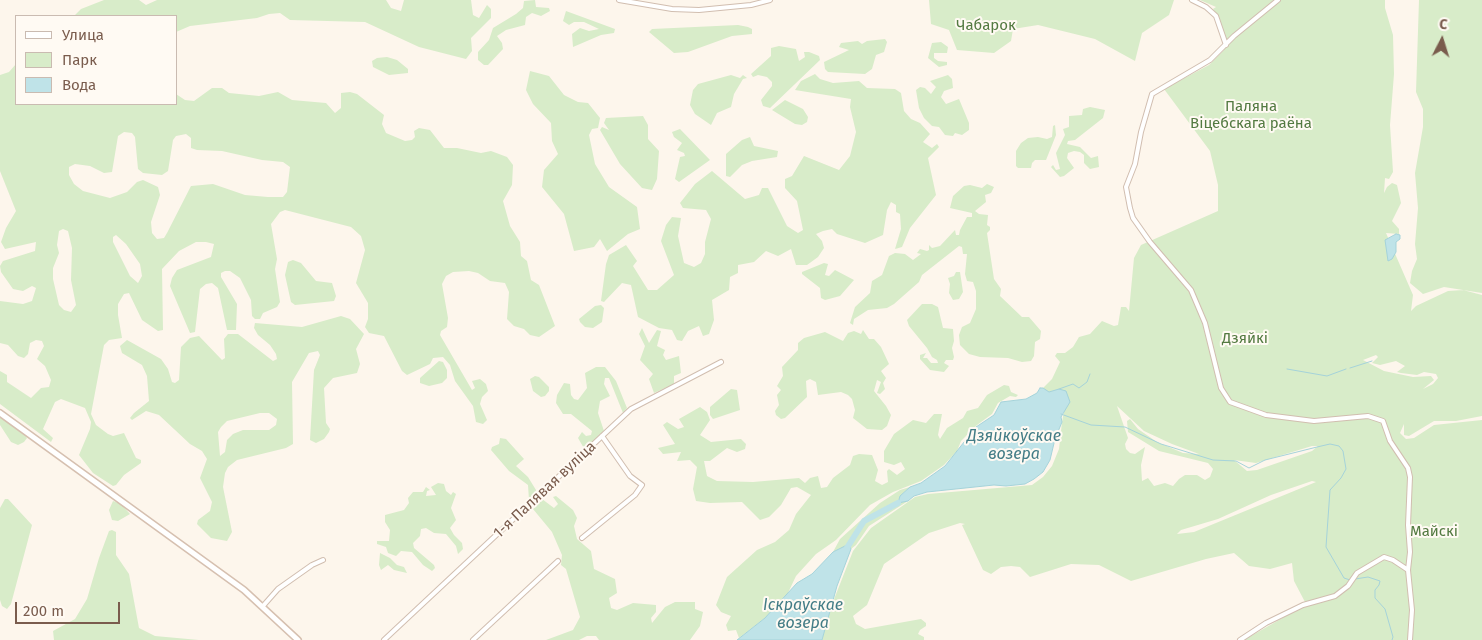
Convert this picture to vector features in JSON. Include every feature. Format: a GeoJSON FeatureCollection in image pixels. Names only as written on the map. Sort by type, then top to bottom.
{"type":"FeatureCollection","features":[{"type":"Feature","properties":{"kind":"main road"},"geometry":{"type":"LineString","coordinates":[[0,413],[263,606],[298,640]]}},
{"type":"Feature","properties":{"kind":"street"},"geometry":{"type":"LineString","coordinates":[[619,0],[672,9],[700,10],[752,5],[770,0]]}},
{"type":"Feature","properties":{"kind":"street"},"geometry":{"type":"LineString","coordinates":[[1192,0],[1206,7],[1216,16],[1226,45]]}},
{"type":"Feature","properties":{"kind":"street"},"geometry":{"type":"LineString","coordinates":[[1278,0],[1234,36],[1210,60],[1152,94],[1140,132],[1135,164],[1126,187],[1133,218],[1150,242],[1191,290],[1205,323],[1221,388],[1230,402],[1259,414],[1314,421],[1368,416],[1383,421],[1390,441],[1408,468],[1411,489],[1408,570],[1412,610],[1410,640]]}},
{"type":"Feature","properties":{"kind":"street","name":"1-я Палявая вуліца"},"geometry":{"type":"LineString","coordinates":[[384,640],[631,409],[721,362]]}},
{"type":"Feature","properties":{"kind":"street"},"geometry":{"type":"LineString","coordinates":[[582,538],[635,495],[642,485],[630,476],[602,436]]}},
{"type":"Feature","properties":{"kind":"street"},"geometry":{"type":"LineString","coordinates":[[1240,640],[1266,623],[1303,605],[1335,596],[1348,586],[1357,573],[1384,557],[1388,557],[1408,570]]}},
{"type":"Feature","properties":{"kind":"street"},"geometry":{"type":"LineString","coordinates":[[263,606],[278,589],[312,565],[323,560]]}},
{"type":"Feature","properties":{"kind":"street"},"geometry":{"type":"LineString","coordinates":[[473,640],[558,561]]}},
{"type":"Feature","properties":{"kind":"green space"},"geometry":{"type":"Polygon","coordinates":[[[104,0],[139,0],[146,5],[157,0],[386,0],[391,8],[401,11],[404,0],[471,0],[473,15],[479,18],[487,5],[491,9],[491,18],[471,38],[472,51],[466,59],[419,47],[365,22],[290,20],[280,13],[257,18],[190,26],[178,31],[178,15],[75,15],[81,9],[104,0]]]}},
{"type":"Feature","properties":{"kind":"green space"},"geometry":{"type":"Polygon","coordinates":[[[535,0],[536,7],[549,8],[550,11],[541,16],[532,13],[526,17],[525,25],[506,30],[497,36],[502,43],[503,49],[488,65],[484,65],[478,60],[478,52],[489,40],[493,28],[523,8],[524,1],[535,0]]]}},
{"type":"Feature","properties":{"kind":"green space","name":"Чабарок"},"geometry":{"type":"Polygon","coordinates":[[[929,0],[1174,0],[1169,15],[1142,33],[1135,61],[1095,39],[1038,25],[1013,29],[1011,41],[994,53],[957,50],[949,30],[931,24],[929,0]]]}},
{"type":"Feature","properties":{"kind":"green space"},"geometry":{"type":"Polygon","coordinates":[[[1200,0],[1385,0],[1385,8],[1393,35],[1394,74],[1390,125],[1393,172],[1389,179],[1385,178],[1384,193],[1392,183],[1397,185],[1401,203],[1392,221],[1399,229],[1399,234],[1386,233],[1413,295],[1411,311],[1416,306],[1448,291],[1463,290],[1482,295],[1482,416],[1456,421],[1434,421],[1409,436],[1404,435],[1404,424],[1400,433],[1406,439],[1414,438],[1434,425],[1482,420],[1482,640],[1244,640],[1300,608],[1305,602],[1294,581],[1292,563],[1270,569],[1249,566],[1234,553],[1206,559],[1131,581],[1099,565],[1071,564],[1030,577],[1020,567],[1011,566],[1001,567],[991,574],[983,570],[962,525],[965,524],[960,523],[929,533],[884,564],[867,605],[853,616],[856,624],[865,629],[921,619],[926,623],[926,626],[918,634],[924,637],[924,640],[822,640],[827,617],[853,551],[871,528],[915,497],[928,494],[1032,485],[1043,477],[1052,466],[1059,449],[1064,411],[1054,392],[1046,392],[1043,388],[1052,379],[1060,362],[1055,356],[1057,353],[1065,353],[1073,347],[1079,337],[1090,334],[1102,321],[1114,326],[1118,325],[1121,307],[1126,307],[1129,311],[1134,258],[1141,245],[1218,211],[1218,185],[1210,151],[1164,89],[1209,65],[1224,50],[1220,20],[1213,9],[1216,7],[1200,0]],[[1376,355],[1363,360],[1384,371],[1413,377],[1431,376],[1434,380],[1423,389],[1433,384],[1438,378],[1436,374],[1424,372],[1417,375],[1397,372],[1405,366],[1396,361],[1380,365],[1372,363],[1378,357],[1376,355]],[[1117,406],[1128,438],[1125,444],[1126,449],[1130,453],[1135,454],[1145,447],[1141,465],[1142,481],[1148,478],[1154,486],[1165,483],[1173,486],[1185,475],[1197,475],[1205,480],[1210,477],[1213,469],[1208,463],[1159,451],[1128,432],[1127,421],[1130,419],[1138,429],[1157,442],[1183,453],[1199,454],[1144,431],[1117,406]],[[1312,446],[1256,463],[1234,460],[1247,471],[1257,470],[1312,451],[1318,446],[1312,446]],[[1312,481],[1271,495],[1218,519],[1181,530],[1177,534],[1194,532],[1316,482],[1312,481]]]}},
{"type":"Feature","properties":{"kind":"green space"},"geometry":{"type":"Polygon","coordinates":[[[1419,0],[1482,0],[1482,293],[1444,287],[1423,294],[1410,283],[1417,259],[1415,244],[1418,208],[1415,173],[1423,127],[1423,109],[1416,92],[1419,0]]]}},
{"type":"Feature","properties":{"kind":"green space"},"geometry":{"type":"Polygon","coordinates":[[[566,11],[615,29],[614,33],[601,35],[573,47],[572,34],[580,28],[589,31],[599,29],[584,22],[574,22],[569,25],[563,21],[566,11]]]}},
{"type":"Feature","properties":{"kind":"green space"},"geometry":{"type":"Polygon","coordinates":[[[738,25],[752,29],[752,34],[732,36],[688,52],[674,53],[649,32],[652,29],[738,25]]]}},
{"type":"Feature","properties":{"kind":"green space"},"geometry":{"type":"Polygon","coordinates":[[[885,39],[887,42],[884,52],[876,55],[872,69],[865,74],[828,72],[825,69],[824,62],[849,50],[839,47],[841,43],[858,41],[862,44],[867,41],[885,39]]]}},
{"type":"Feature","properties":{"kind":"green space"},"geometry":{"type":"Polygon","coordinates":[[[941,42],[948,47],[947,53],[934,53],[934,58],[938,61],[947,62],[947,65],[939,67],[928,58],[932,43],[941,42]]]}},
{"type":"Feature","properties":{"kind":"green space"},"geometry":{"type":"Polygon","coordinates":[[[779,46],[796,49],[799,61],[805,57],[804,52],[819,56],[820,60],[770,108],[763,106],[761,100],[772,86],[772,82],[767,77],[758,75],[753,77],[751,74],[771,56],[771,48],[779,46]]]}},
{"type":"Feature","properties":{"kind":"green space"},"geometry":{"type":"Polygon","coordinates":[[[387,57],[397,60],[408,69],[408,73],[389,75],[373,67],[372,61],[377,58],[387,57]]]}},
{"type":"Feature","properties":{"kind":"green space"},"geometry":{"type":"Polygon","coordinates":[[[15,65],[15,105],[178,105],[178,95],[185,100],[194,101],[212,88],[222,88],[229,93],[259,96],[278,92],[292,100],[326,103],[335,113],[341,108],[341,93],[350,92],[357,94],[384,115],[382,124],[386,133],[405,141],[412,140],[415,137],[414,131],[419,128],[430,130],[444,148],[457,148],[481,153],[491,151],[507,157],[513,165],[512,185],[503,201],[510,226],[520,242],[521,256],[527,261],[531,280],[539,285],[555,326],[539,337],[530,335],[524,329],[514,326],[507,319],[509,292],[505,283],[490,281],[478,273],[469,271],[453,272],[446,276],[442,284],[448,318],[447,327],[441,331],[440,335],[472,390],[475,388],[472,381],[480,379],[486,384],[488,391],[482,397],[480,404],[487,420],[483,424],[476,422],[473,406],[455,381],[450,365],[443,357],[433,358],[430,364],[407,375],[402,371],[384,336],[369,333],[365,327],[368,319],[368,303],[356,283],[365,250],[361,236],[351,227],[285,210],[280,212],[271,224],[277,259],[275,269],[280,302],[277,307],[263,313],[260,319],[255,319],[252,316],[251,300],[240,278],[230,271],[221,273],[221,277],[237,304],[236,330],[227,330],[218,288],[212,283],[206,284],[200,289],[195,332],[190,333],[170,286],[177,270],[211,257],[214,244],[196,242],[179,251],[162,269],[163,330],[158,331],[142,320],[129,293],[124,294],[118,304],[122,338],[109,340],[104,345],[91,414],[96,425],[108,434],[113,436],[124,433],[136,458],[141,460],[141,463],[124,475],[113,486],[93,473],[79,455],[91,422],[85,408],[61,399],[55,402],[43,429],[53,438],[51,442],[0,404],[0,371],[7,375],[7,382],[31,398],[41,388],[49,387],[51,380],[45,366],[37,359],[44,346],[42,341],[36,340],[30,343],[28,354],[24,358],[18,356],[8,345],[0,343],[0,301],[23,304],[32,301],[36,288],[32,286],[23,291],[13,289],[1,272],[0,266],[3,261],[35,251],[36,242],[5,249],[1,242],[6,228],[16,211],[0,171],[0,75],[9,72],[15,65]],[[124,132],[118,136],[112,172],[104,173],[90,166],[75,164],[69,167],[69,175],[74,184],[83,191],[110,198],[127,192],[137,182],[143,180],[158,187],[160,195],[151,222],[152,233],[157,239],[164,238],[191,186],[213,184],[245,195],[268,197],[283,197],[287,192],[290,167],[283,162],[262,160],[222,151],[197,150],[191,148],[191,138],[186,134],[176,136],[173,140],[168,171],[162,175],[143,173],[138,169],[135,137],[132,133],[124,132]],[[63,229],[59,231],[57,245],[59,253],[53,268],[53,279],[59,305],[64,310],[71,312],[76,305],[71,280],[72,248],[68,231],[63,229]],[[116,235],[113,237],[113,242],[130,276],[138,283],[142,276],[140,264],[126,244],[116,235]]]}},
{"type":"Feature","properties":{"kind":"green space"},"geometry":{"type":"Polygon","coordinates":[[[530,71],[549,76],[564,95],[578,102],[588,103],[600,118],[598,128],[592,129],[589,135],[595,164],[609,187],[637,207],[640,229],[628,234],[607,251],[600,239],[594,247],[574,251],[564,214],[542,187],[544,170],[558,154],[552,141],[551,123],[533,104],[526,90],[530,71]]]}},
{"type":"Feature","properties":{"kind":"green space"},"geometry":{"type":"Polygon","coordinates":[[[815,74],[820,79],[833,83],[859,81],[867,88],[895,89],[901,93],[904,111],[911,119],[920,123],[930,134],[923,142],[932,148],[937,144],[939,147],[928,158],[936,195],[910,228],[902,247],[895,249],[901,229],[900,214],[896,212],[896,205],[891,202],[887,210],[883,235],[865,243],[837,234],[832,229],[823,231],[816,234],[822,241],[824,248],[818,257],[807,265],[796,265],[791,249],[778,256],[766,251],[754,262],[738,265],[738,273],[730,277],[729,290],[712,300],[714,320],[709,334],[703,336],[699,326],[688,331],[682,341],[677,340],[672,330],[659,328],[638,317],[631,285],[622,283],[604,302],[601,301],[609,255],[626,245],[637,261],[633,266],[648,290],[657,290],[674,275],[661,241],[666,225],[672,217],[681,218],[678,236],[684,263],[694,267],[701,263],[705,254],[705,242],[711,219],[706,210],[683,208],[680,203],[695,184],[712,171],[745,199],[759,195],[762,188],[768,188],[787,226],[798,233],[803,230],[797,201],[785,188],[785,179],[792,176],[804,156],[839,170],[850,156],[856,132],[850,107],[851,99],[795,90],[801,81],[815,74]]]}},
{"type":"Feature","properties":{"kind":"green space"},"geometry":{"type":"Polygon","coordinates":[[[731,75],[740,78],[743,75],[747,78],[743,79],[734,94],[731,107],[717,113],[711,125],[695,114],[690,105],[693,90],[698,84],[731,75]]]}},
{"type":"Feature","properties":{"kind":"green space"},"geometry":{"type":"Polygon","coordinates":[[[948,75],[952,79],[953,88],[944,91],[941,97],[946,104],[959,99],[969,123],[969,130],[962,135],[955,133],[953,136],[945,135],[939,127],[932,126],[924,118],[919,108],[916,90],[920,87],[925,88],[931,94],[936,87],[930,81],[948,75]]]}},
{"type":"Feature","properties":{"kind":"green space"},"geometry":{"type":"Polygon","coordinates":[[[785,100],[803,109],[808,117],[807,122],[802,125],[795,124],[772,110],[785,100]]]}},
{"type":"Feature","properties":{"kind":"green space"},"geometry":{"type":"Polygon","coordinates":[[[1090,107],[1105,110],[1103,118],[1075,140],[1068,141],[1067,144],[1080,147],[1091,158],[1098,156],[1099,167],[1090,169],[1084,163],[1084,155],[1074,151],[1068,153],[1067,158],[1074,168],[1060,177],[1051,167],[1053,165],[1056,170],[1060,169],[1056,153],[1065,135],[1063,129],[1069,127],[1069,116],[1082,115],[1083,109],[1090,107]]]}},
{"type":"Feature","properties":{"kind":"green space"},"geometry":{"type":"Polygon","coordinates":[[[643,116],[648,125],[648,139],[659,151],[657,179],[652,190],[642,188],[620,164],[600,130],[602,127],[609,130],[604,123],[606,118],[643,116]]]}},
{"type":"Feature","properties":{"kind":"green space"},"geometry":{"type":"Polygon","coordinates":[[[1055,125],[1056,135],[1046,160],[1035,160],[1031,168],[1018,168],[1016,166],[1016,151],[1021,143],[1028,138],[1038,137],[1047,139],[1052,137],[1053,126],[1055,125]]]}},
{"type":"Feature","properties":{"kind":"green space"},"geometry":{"type":"Polygon","coordinates":[[[680,129],[710,160],[679,182],[675,179],[680,157],[685,156],[684,153],[677,150],[682,143],[674,137],[672,132],[680,129]]]}},
{"type":"Feature","properties":{"kind":"green space"},"geometry":{"type":"Polygon","coordinates":[[[750,137],[754,146],[778,151],[777,157],[752,161],[742,165],[730,177],[726,176],[726,154],[742,140],[750,137]]]}},
{"type":"Feature","properties":{"kind":"green space"},"geometry":{"type":"Polygon","coordinates":[[[987,184],[994,187],[991,193],[985,195],[986,202],[975,211],[979,214],[988,215],[987,225],[990,227],[990,230],[987,233],[994,279],[1001,289],[1000,296],[1022,317],[1029,317],[1041,331],[1040,339],[1035,342],[1034,356],[1031,361],[1022,362],[1008,358],[980,357],[969,354],[960,345],[959,335],[962,327],[970,323],[976,309],[976,291],[973,282],[967,281],[965,274],[967,254],[963,254],[962,247],[959,246],[922,275],[919,282],[894,304],[887,308],[868,310],[854,319],[853,325],[850,323],[855,307],[870,293],[872,281],[882,275],[889,256],[895,253],[905,254],[913,260],[921,254],[917,253],[920,249],[927,251],[929,250],[929,245],[932,248],[940,246],[955,230],[956,235],[959,235],[967,217],[972,217],[972,213],[950,208],[953,196],[964,186],[970,185],[982,188],[987,184]]]}},
{"type":"Feature","properties":{"kind":"green space"},"geometry":{"type":"Polygon","coordinates":[[[293,260],[301,263],[316,281],[332,283],[336,296],[334,301],[295,305],[291,302],[285,275],[288,262],[293,260]]]}},
{"type":"Feature","properties":{"kind":"green space"},"geometry":{"type":"Polygon","coordinates":[[[824,263],[828,264],[825,275],[829,276],[835,270],[854,280],[840,296],[825,300],[821,298],[820,288],[802,274],[802,272],[824,263]]]}},
{"type":"Feature","properties":{"kind":"green space"},"geometry":{"type":"Polygon","coordinates":[[[956,272],[960,272],[963,292],[959,299],[953,300],[949,293],[950,284],[948,278],[954,276],[956,272]]]}},
{"type":"Feature","properties":{"kind":"green space"},"geometry":{"type":"Polygon","coordinates":[[[922,304],[932,304],[938,307],[943,328],[953,329],[954,341],[952,348],[954,357],[953,360],[946,360],[944,363],[949,366],[944,372],[930,370],[920,359],[920,355],[926,353],[923,358],[927,358],[931,363],[938,363],[909,326],[907,320],[922,304]]]}},
{"type":"Feature","properties":{"kind":"green space"},"geometry":{"type":"Polygon","coordinates":[[[601,305],[604,308],[602,322],[593,328],[585,327],[579,319],[595,306],[601,305]]]}},
{"type":"Feature","properties":{"kind":"green space"},"geometry":{"type":"Polygon","coordinates":[[[341,316],[350,319],[364,334],[356,349],[360,364],[357,373],[333,378],[324,388],[326,423],[330,429],[324,439],[316,443],[310,440],[314,370],[320,355],[318,351],[309,353],[292,382],[293,444],[286,448],[237,460],[228,467],[223,487],[232,532],[227,541],[211,538],[197,524],[198,520],[210,511],[212,502],[200,478],[207,459],[202,451],[190,444],[159,415],[146,411],[132,420],[130,418],[149,401],[147,376],[142,365],[122,353],[120,346],[127,340],[161,359],[168,369],[172,382],[175,383],[179,380],[181,347],[190,338],[199,336],[222,360],[225,358],[224,339],[228,334],[238,334],[273,361],[277,359],[276,354],[270,345],[258,335],[254,328],[255,323],[302,327],[341,316]],[[260,413],[227,421],[218,432],[220,456],[225,452],[227,440],[233,434],[243,430],[269,430],[276,425],[277,419],[269,413],[260,413]]]}},
{"type":"Feature","properties":{"kind":"green space"},"geometry":{"type":"Polygon","coordinates":[[[642,328],[649,343],[657,330],[661,331],[657,346],[665,350],[663,355],[666,360],[679,356],[681,373],[674,376],[674,384],[654,393],[649,379],[653,374],[640,360],[645,346],[639,334],[642,328]]]}},
{"type":"Feature","properties":{"kind":"green space"},"geometry":{"type":"Polygon","coordinates":[[[863,330],[869,339],[874,339],[881,347],[889,364],[881,371],[886,378],[883,383],[885,389],[880,394],[877,393],[881,382],[877,380],[874,391],[891,415],[887,426],[882,430],[867,429],[853,418],[855,410],[852,399],[848,395],[841,392],[818,395],[816,382],[810,379],[806,381],[807,397],[785,418],[781,419],[776,415],[775,411],[779,405],[777,395],[781,390],[777,386],[783,376],[782,367],[798,350],[798,343],[804,338],[825,332],[843,341],[848,333],[854,331],[861,334],[863,330]]]}},
{"type":"Feature","properties":{"kind":"green space"},"geometry":{"type":"Polygon","coordinates":[[[439,361],[443,362],[447,370],[447,378],[442,383],[429,386],[420,383],[420,378],[439,361]]]}},
{"type":"Feature","properties":{"kind":"green space"},"geometry":{"type":"Polygon","coordinates":[[[596,367],[605,367],[616,381],[627,408],[623,413],[609,378],[605,378],[604,384],[610,396],[600,401],[598,413],[604,431],[585,450],[578,438],[582,432],[586,436],[591,435],[592,431],[571,414],[563,414],[556,403],[557,395],[564,383],[570,384],[571,395],[574,399],[578,400],[587,388],[585,373],[596,367]]]}},
{"type":"Feature","properties":{"kind":"green space"},"geometry":{"type":"Polygon","coordinates":[[[535,376],[539,377],[549,387],[549,391],[545,396],[541,397],[533,391],[530,379],[535,376]]]}},
{"type":"Feature","properties":{"kind":"green space"},"geometry":{"type":"Polygon","coordinates":[[[1004,385],[1009,386],[1011,392],[1018,395],[1016,397],[1010,396],[998,403],[992,414],[977,425],[961,441],[957,451],[944,465],[921,481],[893,492],[870,505],[836,540],[816,554],[796,576],[787,595],[765,618],[739,638],[736,630],[728,631],[726,625],[731,616],[721,612],[716,605],[727,577],[757,550],[775,542],[789,530],[796,514],[811,495],[797,487],[791,488],[781,505],[769,517],[760,520],[742,502],[710,503],[696,501],[693,489],[697,467],[690,460],[677,461],[681,452],[663,454],[658,448],[675,444],[663,425],[667,422],[678,429],[684,427],[679,419],[700,407],[707,412],[710,420],[700,435],[711,442],[741,439],[746,444],[745,449],[737,452],[727,448],[710,461],[704,461],[707,476],[717,481],[753,482],[799,478],[805,483],[810,478],[818,476],[821,488],[827,487],[833,478],[850,465],[853,456],[859,454],[872,455],[878,470],[875,481],[882,485],[888,482],[887,471],[889,469],[897,475],[905,469],[901,462],[894,465],[884,462],[884,451],[894,434],[913,420],[926,423],[934,414],[942,414],[938,435],[940,439],[947,428],[963,418],[967,411],[978,408],[987,395],[1004,385]]]}},
{"type":"Feature","properties":{"kind":"green space"},"geometry":{"type":"Polygon","coordinates":[[[731,389],[737,390],[740,410],[713,419],[710,415],[710,407],[731,389]]]}},
{"type":"Feature","properties":{"kind":"green space"},"geometry":{"type":"Polygon","coordinates":[[[0,417],[25,435],[27,438],[24,442],[18,445],[11,442],[0,425],[0,417]]]}},
{"type":"Feature","properties":{"kind":"green space"},"geometry":{"type":"Polygon","coordinates":[[[500,438],[506,439],[524,459],[516,466],[528,477],[536,490],[534,499],[529,500],[528,485],[509,471],[491,450],[492,447],[499,444],[500,438]]]}},
{"type":"Feature","properties":{"kind":"green space"},"geometry":{"type":"Polygon","coordinates":[[[438,483],[444,484],[446,491],[451,495],[453,492],[456,494],[451,508],[456,520],[450,528],[462,543],[463,549],[458,554],[456,546],[446,534],[434,533],[426,528],[421,529],[420,536],[413,543],[414,548],[434,565],[435,568],[432,571],[423,565],[412,552],[401,551],[396,556],[388,553],[386,547],[377,544],[377,541],[389,541],[390,530],[385,522],[385,515],[404,510],[409,503],[408,498],[413,492],[423,492],[426,487],[430,490],[427,491],[426,496],[436,495],[431,487],[438,483]]]}},
{"type":"Feature","properties":{"kind":"green space"},"geometry":{"type":"Polygon","coordinates":[[[910,487],[900,496],[898,502],[908,501],[869,526],[856,545],[851,549],[849,545],[833,552],[840,539],[880,503],[900,490],[910,487]]]}},
{"type":"Feature","properties":{"kind":"green space"},"geometry":{"type":"Polygon","coordinates":[[[556,496],[573,510],[577,518],[574,526],[577,539],[591,551],[594,569],[615,579],[617,593],[609,598],[611,608],[617,610],[633,603],[656,605],[656,612],[651,618],[652,623],[665,607],[675,602],[695,602],[695,609],[703,612],[700,626],[690,640],[599,640],[596,636],[587,636],[579,640],[546,640],[573,630],[580,617],[566,569],[561,565],[562,555],[552,532],[533,509],[542,499],[554,508],[558,504],[553,497],[556,496]]]}},
{"type":"Feature","properties":{"kind":"green space"},"geometry":{"type":"Polygon","coordinates":[[[5,499],[8,499],[32,525],[11,604],[7,609],[2,606],[0,600],[0,508],[5,499]]]}},
{"type":"Feature","properties":{"kind":"green space"},"geometry":{"type":"Polygon","coordinates":[[[113,501],[121,504],[130,514],[118,521],[112,520],[109,510],[113,501]]]}},
{"type":"Feature","properties":{"kind":"green space"},"geometry":{"type":"Polygon","coordinates":[[[109,531],[116,532],[116,555],[129,574],[139,628],[155,636],[199,640],[54,640],[53,631],[75,619],[87,599],[99,558],[109,531]]]}},
{"type":"Feature","properties":{"kind":"green space"},"geometry":{"type":"Polygon","coordinates":[[[380,553],[390,558],[397,565],[404,567],[407,573],[394,570],[388,565],[381,570],[379,565],[380,553]]]}},
{"type":"Feature","properties":{"kind":"water"},"geometry":{"type":"Polygon","coordinates":[[[1396,234],[1400,235],[1400,239],[1396,242],[1396,252],[1392,259],[1388,261],[1385,240],[1396,234]]]}},
{"type":"Feature","properties":{"kind":"water","name":"Дзяйкоўскае возера"},"geometry":{"type":"Polygon","coordinates":[[[1040,388],[1049,392],[1059,389],[1066,391],[1070,402],[1061,417],[1062,422],[1055,439],[1050,460],[1043,472],[1025,484],[994,485],[927,492],[914,496],[908,501],[898,503],[900,496],[910,487],[921,483],[945,466],[976,427],[994,415],[1001,402],[1026,399],[1037,393],[1040,388]]]}},
{"type":"Feature","properties":{"kind":"water","name":"Іскраўскае возера"},"geometry":{"type":"Polygon","coordinates":[[[849,544],[851,549],[837,586],[822,640],[737,640],[765,618],[797,583],[812,574],[833,552],[849,544]]]}},
{"type":"Feature","properties":{"kind":"waterway"},"geometry":{"type":"LineString","coordinates":[[1350,368],[1372,361]]}},
{"type":"Feature","properties":{"kind":"waterway"},"geometry":{"type":"LineString","coordinates":[[1287,369],[1327,376],[1346,369]]}},
{"type":"Feature","properties":{"kind":"waterway"},"geometry":{"type":"LineString","coordinates":[[1059,389],[1073,384],[1079,388],[1087,382],[1090,374]]}},
{"type":"Feature","properties":{"kind":"waterway"},"geometry":{"type":"LineString","coordinates":[[1061,414],[1091,425],[1125,427],[1161,444],[1213,460],[1236,461],[1249,468],[1265,460],[1317,447],[1330,444],[1339,446],[1343,451],[1346,469],[1330,490],[1326,547],[1344,578],[1350,580]]}},
{"type":"Feature","properties":{"kind":"waterway"},"geometry":{"type":"LineString","coordinates":[[845,551],[864,521],[898,503]]}},
{"type":"Feature","properties":{"kind":"waterway"},"geometry":{"type":"LineString","coordinates":[[1355,579],[1368,577],[1380,581],[1375,590],[1375,598],[1385,609],[1393,637],[1392,640]]}},
{"type":"Feature","properties":{"kind":"park label","name":"Паляна Віцебскага раёна"},"geometry":{"type":"Point","coordinates":[1251,116]}},
{"type":"Feature","properties":{"kind":"park label","name":"Дзяйкі"},"geometry":{"type":"Point","coordinates":[1245,339]}},
{"type":"Feature","properties":{"kind":"park label","name":"Майскі"},"geometry":{"type":"Point","coordinates":[1434,532]}}]}
